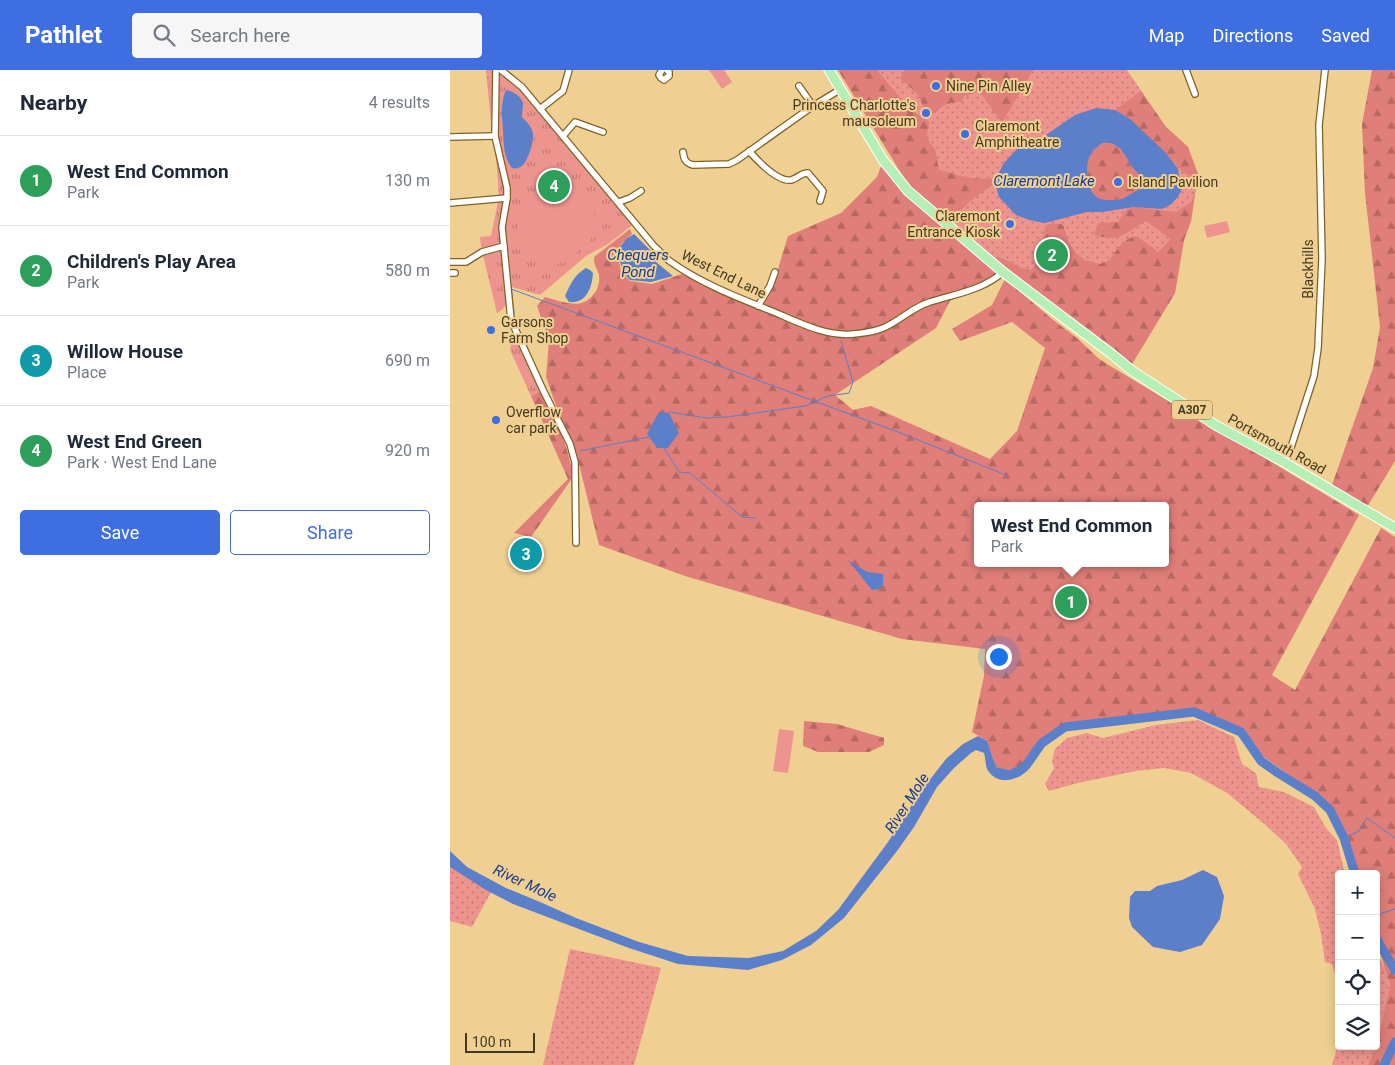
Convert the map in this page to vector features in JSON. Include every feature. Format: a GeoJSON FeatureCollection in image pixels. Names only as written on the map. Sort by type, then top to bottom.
{"type":"FeatureCollection","features":[{"type":"Feature","properties":{"kind":"main road","name":"A307"},"geometry":{"type":"LineString","coordinates":[[829,70],[883,160],[908,191],[1003,272]]}},
{"type":"Feature","properties":{"kind":"main road","name":"Portsmouth Road"},"geometry":{"type":"LineString","coordinates":[[1003,272],[1130,370],[1217,426],[1286,463],[1395,528]]}},
{"type":"Feature","properties":{"kind":"street"},"geometry":{"type":"LineString","coordinates":[[496,70],[495,136],[505,176],[507,198],[502,227],[511,320],[570,444],[575,462],[576,543]]}},
{"type":"Feature","properties":{"kind":"street","name":"West End Lane"},"geometry":{"type":"LineString","coordinates":[[502,70],[520,84],[654,246],[669,261],[703,281],[758,306],[823,331],[852,335],[885,327],[918,306],[974,289],[993,281],[1003,272]]}},
{"type":"Feature","properties":{"kind":"street"},"geometry":{"type":"LineString","coordinates":[[540,109],[563,91],[569,70]]}},
{"type":"Feature","properties":{"kind":"street"},"geometry":{"type":"LineString","coordinates":[[662,70],[659,75],[664,80],[669,76],[667,70]]}},
{"type":"Feature","properties":{"kind":"street"},"geometry":{"type":"LineString","coordinates":[[1186,70],[1195,94]]}},
{"type":"Feature","properties":{"kind":"street","name":"Blackhills"},"geometry":{"type":"LineString","coordinates":[[1286,463],[1311,387],[1316,368],[1318,348],[1322,259],[1319,125],[1325,70]]}},
{"type":"Feature","properties":{"kind":"street"},"geometry":{"type":"LineString","coordinates":[[799,86],[812,106]]}},
{"type":"Feature","properties":{"kind":"street"},"geometry":{"type":"LineString","coordinates":[[682,152],[688,164],[729,164],[812,106],[841,89]]}},
{"type":"Feature","properties":{"kind":"street"},"geometry":{"type":"LineString","coordinates":[[563,136],[576,122],[603,132]]}},
{"type":"Feature","properties":{"kind":"street"},"geometry":{"type":"LineString","coordinates":[[450,137],[495,136]]}},
{"type":"Feature","properties":{"kind":"street"},"geometry":{"type":"LineString","coordinates":[[749,151],[768,170],[787,180],[792,180],[807,172],[823,191],[820,201]]}},
{"type":"Feature","properties":{"kind":"street"},"geometry":{"type":"LineString","coordinates":[[619,202],[641,191]]}},
{"type":"Feature","properties":{"kind":"street"},"geometry":{"type":"LineString","coordinates":[[450,203],[507,198]]}},
{"type":"Feature","properties":{"kind":"street"},"geometry":{"type":"LineString","coordinates":[[450,262],[466,262],[482,252],[504,246]]}},
{"type":"Feature","properties":{"kind":"street"},"geometry":{"type":"LineString","coordinates":[[758,306],[770,286],[775,272]]}},
{"type":"Feature","properties":{"kind":"green space"},"geometry":{"type":"Polygon","coordinates":[[[486,70],[492,70],[491,122],[486,70]]]}},
{"type":"Feature","properties":{"kind":"green space"},"geometry":{"type":"Polygon","coordinates":[[[709,70],[724,70],[732,82],[722,89],[709,70]]]}},
{"type":"Feature","properties":{"kind":"green space"},"geometry":{"type":"Polygon","coordinates":[[[838,70],[877,70],[909,108],[929,122],[927,135],[929,142],[935,149],[939,170],[974,178],[996,178],[995,183],[970,201],[951,222],[909,186],[838,70]]]}},
{"type":"Feature","properties":{"kind":"green space"},"geometry":{"type":"Polygon","coordinates":[[[850,70],[1127,70],[1166,127],[1188,147],[1198,174],[1191,221],[1184,240],[1175,293],[1132,364],[981,248],[909,186],[844,79],[850,70]]]}},
{"type":"Feature","properties":{"kind":"green space"},"geometry":{"type":"Polygon","coordinates":[[[905,70],[1033,70],[1002,123],[979,91],[963,97],[962,102],[950,103],[941,107],[935,113],[923,107],[917,95],[900,79],[905,70]]]}},
{"type":"Feature","properties":{"kind":"green space"},"geometry":{"type":"Polygon","coordinates":[[[1372,70],[1395,70],[1395,461],[1367,507],[1332,485],[1373,368],[1380,327],[1365,193],[1362,124],[1372,70]]]}},
{"type":"Feature","properties":{"kind":"green space"},"geometry":{"type":"Polygon","coordinates":[[[498,74],[510,79],[521,89],[538,112],[634,224],[608,244],[586,256],[540,295],[512,287],[505,222],[508,198],[496,137],[498,74]]]}},
{"type":"Feature","properties":{"kind":"green space"},"geometry":{"type":"Polygon","coordinates":[[[1141,91],[1166,127],[1188,147],[1198,174],[1196,188],[1194,179],[1182,171],[1130,119],[1115,110],[1141,91]]]}},
{"type":"Feature","properties":{"kind":"green space"},"geometry":{"type":"Polygon","coordinates":[[[1102,143],[1109,143],[1119,148],[1143,179],[1144,187],[1122,199],[1104,200],[1094,195],[1087,178],[1087,165],[1092,153],[1102,143]]]}},
{"type":"Feature","properties":{"kind":"green space"},"geometry":{"type":"Polygon","coordinates":[[[496,156],[503,179],[507,303],[497,313],[480,237],[491,236],[499,197],[496,156]]]}},
{"type":"Feature","properties":{"kind":"green space"},"geometry":{"type":"Polygon","coordinates":[[[881,166],[925,211],[997,273],[950,301],[936,328],[835,395],[853,410],[871,406],[990,459],[1017,431],[1045,348],[1012,322],[960,341],[952,329],[992,305],[1005,279],[1107,364],[1359,515],[1272,675],[1295,690],[1381,528],[1395,537],[1395,1065],[1368,1065],[1374,1050],[1380,1050],[1380,1029],[1390,985],[1380,952],[1380,870],[1356,870],[1344,829],[1323,799],[1261,755],[1245,731],[1192,710],[1064,724],[1037,744],[1021,766],[1008,770],[996,767],[987,741],[972,732],[984,676],[985,649],[902,639],[688,577],[599,545],[578,460],[546,377],[549,340],[537,306],[545,297],[573,304],[585,302],[597,290],[599,284],[594,257],[630,229],[632,234],[619,248],[619,261],[621,271],[630,281],[652,284],[682,274],[758,307],[774,282],[788,236],[841,213],[877,177],[881,166]]]}},
{"type":"Feature","properties":{"kind":"green space"},"geometry":{"type":"Polygon","coordinates":[[[556,182],[569,183],[584,194],[591,203],[595,213],[595,221],[590,242],[566,260],[551,265],[537,260],[525,248],[518,234],[517,227],[520,216],[529,201],[537,192],[556,182]]]}},
{"type":"Feature","properties":{"kind":"green space"},"geometry":{"type":"Polygon","coordinates":[[[1196,189],[1191,221],[1184,240],[1175,293],[1132,364],[997,260],[998,257],[1002,258],[1022,268],[1031,270],[1041,258],[1045,226],[1050,224],[1063,225],[1069,243],[1076,253],[1085,260],[1100,264],[1108,261],[1123,242],[1134,236],[1143,240],[1158,252],[1171,239],[1146,221],[1115,238],[1094,235],[1098,223],[1118,222],[1126,210],[1134,207],[1176,212],[1192,201],[1196,189]]]}},
{"type":"Feature","properties":{"kind":"green space"},"geometry":{"type":"Polygon","coordinates":[[[1227,221],[1230,232],[1207,238],[1204,226],[1227,221]]]}},
{"type":"Feature","properties":{"kind":"green space"},"geometry":{"type":"Polygon","coordinates":[[[1050,239],[1060,262],[1054,266],[1049,265],[1046,260],[1047,240],[1050,239]]]}},
{"type":"Feature","properties":{"kind":"green space"},"geometry":{"type":"Polygon","coordinates":[[[513,338],[517,339],[542,390],[531,396],[510,350],[513,338]]]}},
{"type":"Feature","properties":{"kind":"green space"},"geometry":{"type":"Polygon","coordinates":[[[542,390],[565,443],[573,477],[531,537],[514,533],[568,479],[531,396],[542,390]]]}},
{"type":"Feature","properties":{"kind":"green space"},"geometry":{"type":"Polygon","coordinates":[[[1198,720],[1234,737],[1242,764],[1256,773],[1259,787],[1284,792],[1314,807],[1326,828],[1337,840],[1344,870],[1335,870],[1335,975],[1332,964],[1325,962],[1315,909],[1298,874],[1302,867],[1286,844],[1227,793],[1191,773],[1164,768],[1136,771],[1049,791],[1045,784],[1054,768],[1052,761],[1055,749],[1067,738],[1087,733],[1103,738],[1156,725],[1198,720]]]}},
{"type":"Feature","properties":{"kind":"green space"},"geometry":{"type":"Polygon","coordinates":[[[804,721],[837,724],[884,738],[884,745],[869,752],[818,752],[803,746],[804,721]]]}},
{"type":"Feature","properties":{"kind":"green space"},"geometry":{"type":"Polygon","coordinates":[[[779,729],[794,731],[788,773],[773,771],[779,729]]]}},
{"type":"Feature","properties":{"kind":"green space"},"geometry":{"type":"Polygon","coordinates":[[[450,867],[491,892],[472,927],[450,921],[450,867]]]}},
{"type":"Feature","properties":{"kind":"green space"},"geometry":{"type":"Polygon","coordinates":[[[570,949],[661,968],[634,1065],[543,1065],[570,949]]]}},
{"type":"Feature","properties":{"kind":"green space"},"geometry":{"type":"Polygon","coordinates":[[[1380,958],[1390,985],[1380,1028],[1380,958]]]}},
{"type":"Feature","properties":{"kind":"green space"},"geometry":{"type":"Polygon","coordinates":[[[1336,1050],[1374,1050],[1368,1065],[1332,1065],[1336,1050]]]}},
{"type":"Feature","properties":{"kind":"water"},"geometry":{"type":"Polygon","coordinates":[[[506,90],[516,94],[522,100],[522,117],[533,134],[532,146],[527,159],[521,167],[516,168],[512,168],[504,150],[502,110],[506,90]]]}},
{"type":"Feature","properties":{"kind":"water","name":"Claremont Lake"},"geometry":{"type":"Polygon","coordinates":[[[1096,108],[1115,110],[1130,119],[1165,152],[1178,169],[1183,184],[1178,197],[1170,205],[1162,209],[1134,207],[1102,212],[1087,212],[1045,223],[1016,215],[999,197],[995,183],[1004,163],[1016,150],[1043,137],[1075,115],[1096,108]],[[1102,143],[1091,154],[1087,165],[1087,178],[1091,190],[1098,198],[1107,200],[1122,199],[1143,187],[1143,181],[1122,151],[1109,143],[1102,143]]]}},
{"type":"Feature","properties":{"kind":"water","name":"Chequers Pond"},"geometry":{"type":"Polygon","coordinates":[[[634,234],[656,256],[656,262],[673,276],[651,282],[630,280],[622,271],[620,247],[626,239],[634,234]]]}},
{"type":"Feature","properties":{"kind":"water"},"geometry":{"type":"Polygon","coordinates":[[[586,268],[593,273],[590,289],[580,300],[569,302],[565,296],[569,288],[575,277],[586,268]]]}},
{"type":"Feature","properties":{"kind":"water"},"geometry":{"type":"Polygon","coordinates":[[[659,412],[669,413],[679,433],[668,448],[657,448],[647,434],[659,412]]]}},
{"type":"Feature","properties":{"kind":"water"},"geometry":{"type":"Polygon","coordinates":[[[848,560],[867,572],[883,574],[883,585],[880,589],[872,590],[848,560]]]}},
{"type":"Feature","properties":{"kind":"water"},"geometry":{"type":"Polygon","coordinates":[[[978,736],[987,741],[996,767],[1009,770],[1020,765],[1037,744],[1043,749],[1027,771],[1018,777],[1008,780],[998,779],[989,772],[984,753],[976,750],[971,753],[937,787],[914,827],[897,851],[844,918],[811,945],[782,960],[748,970],[678,964],[629,948],[513,904],[486,890],[450,867],[450,851],[467,867],[506,888],[639,942],[688,956],[749,958],[783,951],[816,931],[838,910],[888,842],[921,791],[946,759],[963,744],[978,736]]]}},
{"type":"Feature","properties":{"kind":"water"},"geometry":{"type":"Polygon","coordinates":[[[1203,870],[1217,877],[1224,896],[1220,919],[1202,945],[1180,952],[1153,947],[1132,927],[1129,918],[1130,897],[1135,891],[1150,891],[1157,886],[1182,880],[1203,870]]]}},
{"type":"Feature","properties":{"kind":"waterway"},"geometry":{"type":"LineString","coordinates":[[509,267],[514,313]]}},
{"type":"Feature","properties":{"kind":"waterway"},"geometry":{"type":"LineString","coordinates":[[511,289],[898,432],[1006,475]]}},
{"type":"Feature","properties":{"kind":"waterway"},"geometry":{"type":"LineString","coordinates":[[669,413],[706,418],[727,417],[805,406],[828,396],[849,393],[853,382],[841,341]]}},
{"type":"Feature","properties":{"kind":"waterway"},"geometry":{"type":"LineString","coordinates":[[580,451],[649,437]]}},
{"type":"Feature","properties":{"kind":"waterway"},"geometry":{"type":"LineString","coordinates":[[664,448],[679,472],[690,473],[742,517],[756,518]]}},
{"type":"Feature","properties":{"kind":"waterway","name":"River Mole"},"geometry":{"type":"LineString","coordinates":[[1033,755],[1042,743],[1065,727],[1194,712],[1241,732],[1261,761],[1315,796],[1330,810],[1344,838],[1354,870]]}},
{"type":"Feature","properties":{"kind":"waterway"},"geometry":{"type":"LineString","coordinates":[[1344,838],[1359,831],[1367,818],[1395,838]]}},
{"type":"Feature","properties":{"kind":"waterway"},"geometry":{"type":"LineString","coordinates":[[1380,914],[1395,909]]}},
{"type":"Feature","properties":{"kind":"waterway","name":"River Mole"},"geometry":{"type":"LineString","coordinates":[[1380,945],[1395,970]]}},
{"type":"Feature","properties":{"kind":"waterway","name":"River Mole"},"geometry":{"type":"LineString","coordinates":[[1384,1065],[1395,1042]]}},
{"type":"Feature","properties":{"kind":"place","name":"Nine Pin Alley"},"geometry":{"type":"Point","coordinates":[936,86]}},
{"type":"Feature","properties":{"kind":"place","name":"Princess Charlotte's mausoleum"},"geometry":{"type":"Point","coordinates":[926,113]}},
{"type":"Feature","properties":{"kind":"place","name":"Claremont Amphitheatre"},"geometry":{"type":"Point","coordinates":[965,134]}},
{"type":"Feature","properties":{"kind":"place","name":"Island Pavilion"},"geometry":{"type":"Point","coordinates":[1118,182]}},
{"type":"Feature","properties":{"kind":"place","name":"West End Green"},"geometry":{"type":"Point","coordinates":[554,186]}},
{"type":"Feature","properties":{"kind":"place","name":"Claremont Entrance Kiosk"},"geometry":{"type":"Point","coordinates":[1010,224]}},
{"type":"Feature","properties":{"kind":"place","name":"Children's Play Area"},"geometry":{"type":"Point","coordinates":[1052,255]}},
{"type":"Feature","properties":{"kind":"place","name":"Garsons Farm Shop"},"geometry":{"type":"Point","coordinates":[491,330]}},
{"type":"Feature","properties":{"kind":"place","name":"Overflow car park"},"geometry":{"type":"Point","coordinates":[496,420]}},
{"type":"Feature","properties":{"kind":"place","name":"Willow House"},"geometry":{"type":"Point","coordinates":[526,554]}},
{"type":"Feature","properties":{"kind":"place","name":"West End Common"},"geometry":{"type":"Point","coordinates":[1071,602]}}]}
